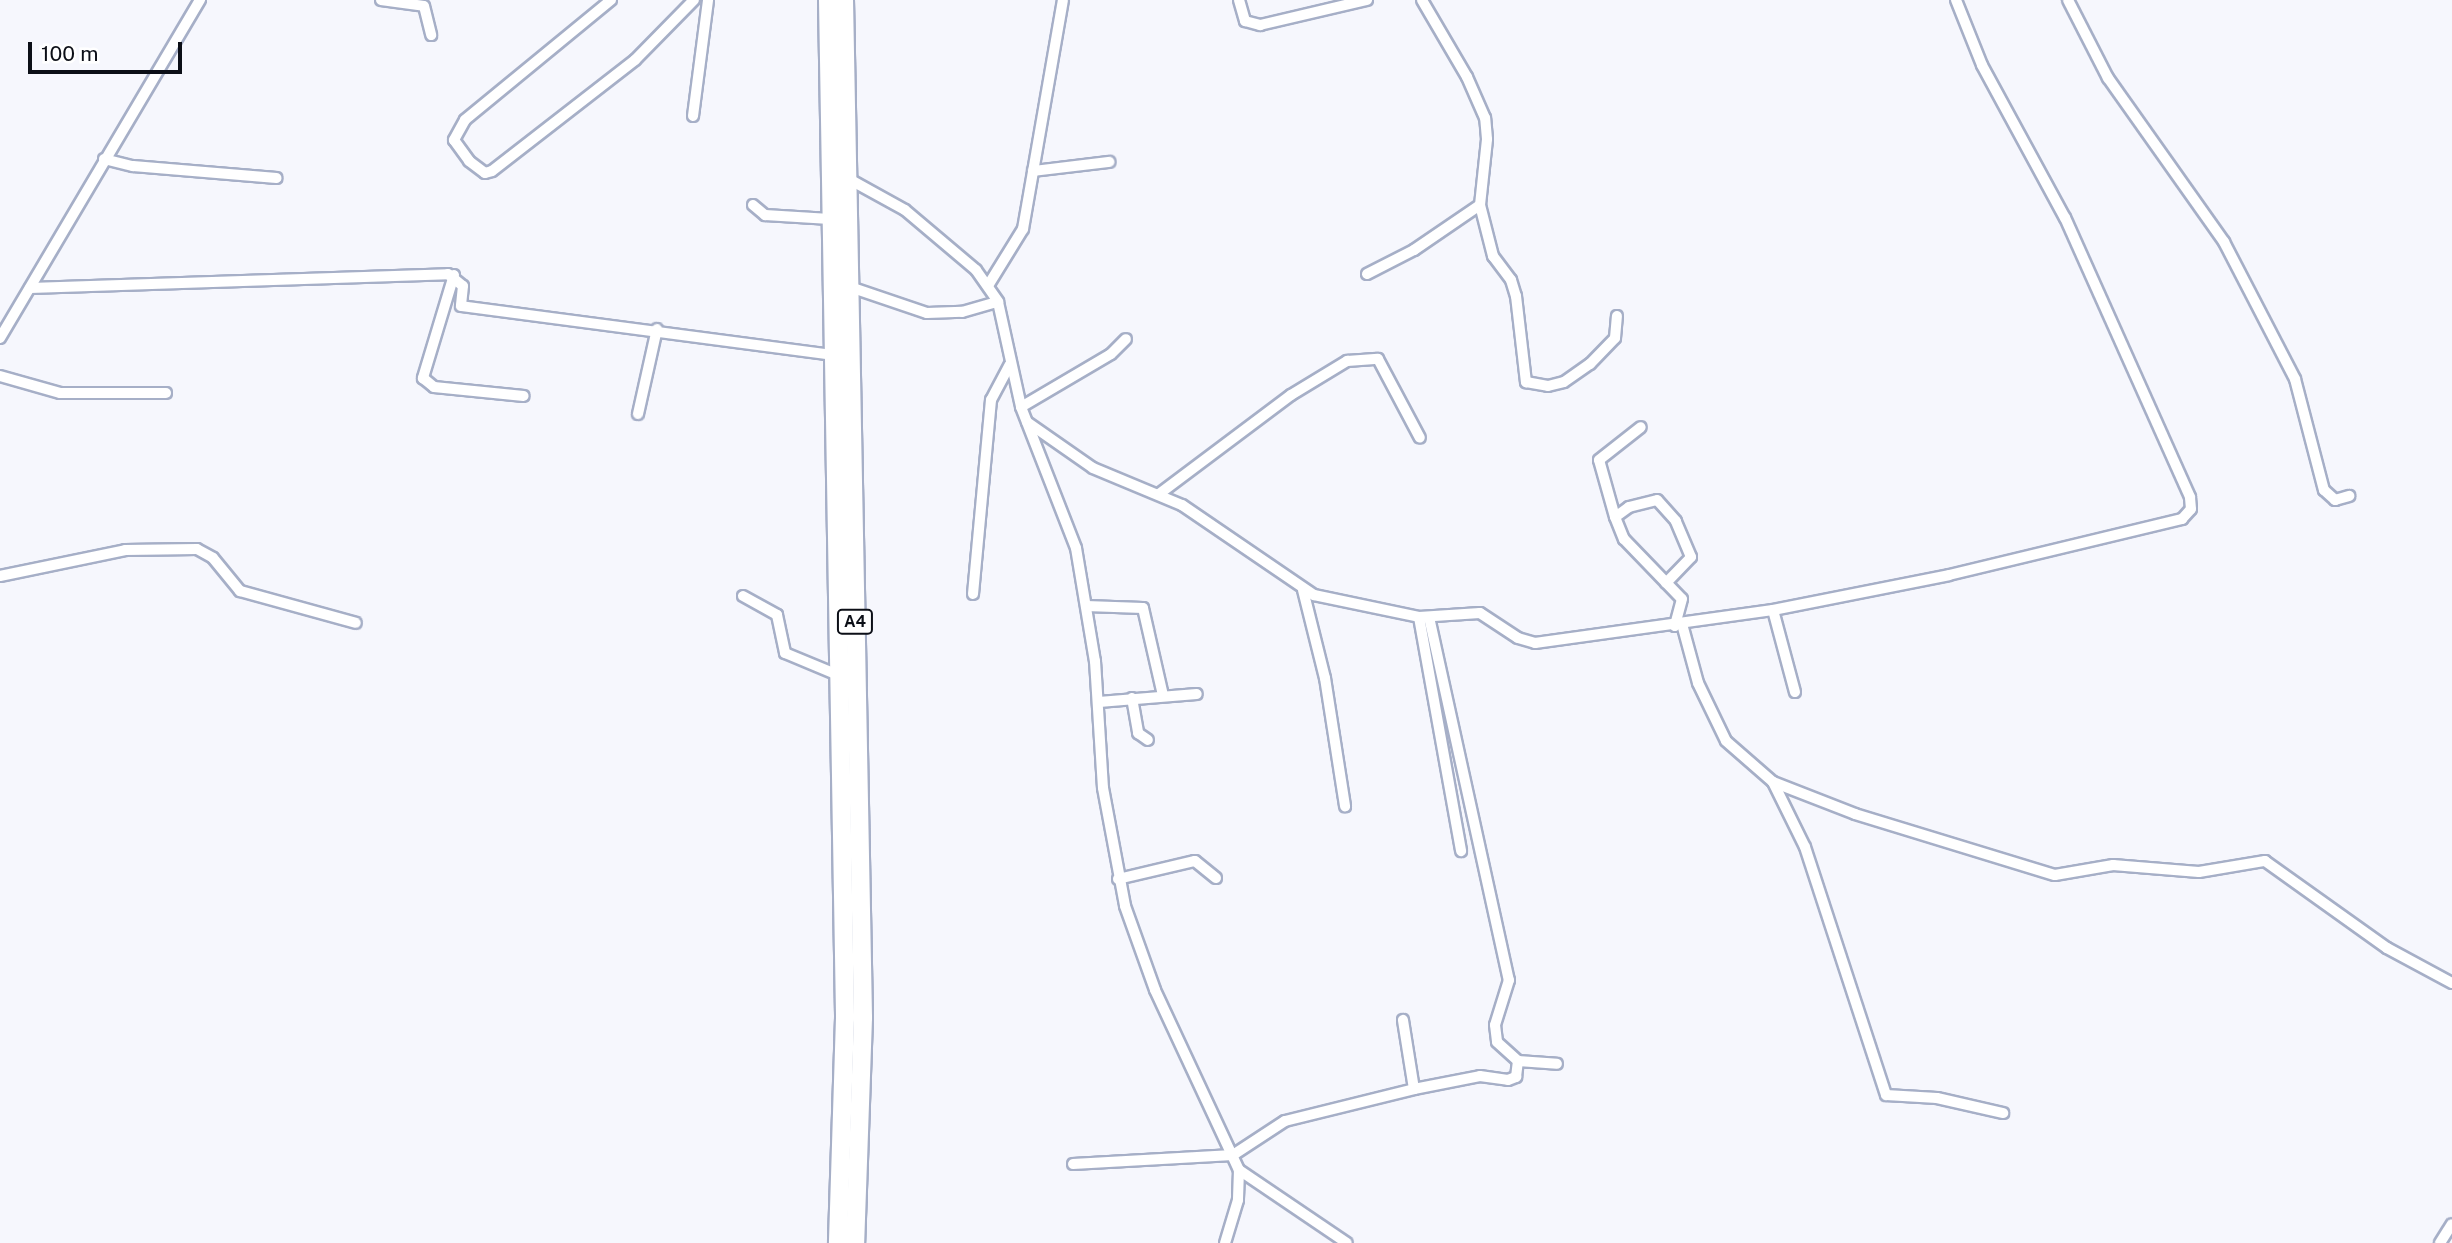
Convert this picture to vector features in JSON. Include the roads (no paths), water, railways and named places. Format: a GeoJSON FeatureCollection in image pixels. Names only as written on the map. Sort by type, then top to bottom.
{"type":"FeatureCollection","features":[{"type":"Feature","properties":{"kind":"highway","name":"A4"},"geometry":{"type":"LineString","coordinates":[[828,0],[845,1018],[838,1243]]}},
{"type":"Feature","properties":{"kind":"highway","name":"A4"},"geometry":{"type":"LineString","coordinates":[[844,0],[863,1018],[855,1243]]}},
{"type":"Feature","properties":{"kind":"street"},"geometry":{"type":"LineString","coordinates":[[0,338],[200,0]]}},
{"type":"Feature","properties":{"kind":"street"},"geometry":{"type":"LineString","coordinates":[[381,0],[424,6],[431,35]]}},
{"type":"Feature","properties":{"kind":"street"},"geometry":{"type":"LineString","coordinates":[[611,0],[465,120],[454,140],[469,161],[485,173],[492,171],[635,60],[694,0]]}},
{"type":"Feature","properties":{"kind":"street"},"geometry":{"type":"LineString","coordinates":[[693,117],[708,0]]}},
{"type":"Feature","properties":{"kind":"street"},"geometry":{"type":"LineString","coordinates":[[989,284],[1023,229],[1063,0]]}},
{"type":"Feature","properties":{"kind":"street"},"geometry":{"type":"LineString","coordinates":[[1239,0],[1245,21],[1260,25],[1367,0]]}},
{"type":"Feature","properties":{"kind":"street"},"geometry":{"type":"LineString","coordinates":[[1422,0],[1485,118],[1487,139],[1480,205],[1493,256],[1511,280],[1516,296],[1526,382],[1548,386],[1584,368],[1615,338],[1617,316]]}},
{"type":"Feature","properties":{"kind":"street"},"geometry":{"type":"LineString","coordinates":[[1027,422],[1093,468],[1159,494],[1303,590],[1337,603],[1424,617],[1480,613],[1518,638],[1535,643],[1773,610],[1950,575],[2177,521],[2191,509],[2065,218],[1982,65],[1956,0]]}},
{"type":"Feature","properties":{"kind":"street"},"geometry":{"type":"LineString","coordinates":[[2067,0],[2108,78],[2224,242],[2295,379],[2324,490],[2335,500],[2349,496]]}},
{"type":"Feature","properties":{"kind":"street"},"geometry":{"type":"LineString","coordinates":[[104,159],[133,166],[276,178]]}},
{"type":"Feature","properties":{"kind":"street"},"geometry":{"type":"LineString","coordinates":[[1033,171],[1109,162]]}},
{"type":"Feature","properties":{"kind":"street"},"geometry":{"type":"LineString","coordinates":[[847,178],[905,210],[989,284],[998,302],[1021,407],[1076,548],[1099,702],[1103,788],[1118,879],[1155,990],[1239,1170],[1238,1200],[1225,1243]]}},
{"type":"Feature","properties":{"kind":"street"},"geometry":{"type":"LineString","coordinates":[[753,205],[765,215],[830,219]]}},
{"type":"Feature","properties":{"kind":"street"},"geometry":{"type":"LineString","coordinates":[[1367,274],[1414,250],[1480,205]]}},
{"type":"Feature","properties":{"kind":"street"},"geometry":{"type":"LineString","coordinates":[[30,288],[454,275]]}},
{"type":"Feature","properties":{"kind":"street"},"geometry":{"type":"LineString","coordinates":[[454,275],[463,286],[461,306],[657,329],[833,355]]}},
{"type":"Feature","properties":{"kind":"street"},"geometry":{"type":"LineString","coordinates":[[454,275],[423,378],[434,387],[524,396]]}},
{"type":"Feature","properties":{"kind":"street"},"geometry":{"type":"LineString","coordinates":[[850,288],[927,313],[962,312],[998,302]]}},
{"type":"Feature","properties":{"kind":"street"},"geometry":{"type":"LineString","coordinates":[[638,414],[657,329]]}},
{"type":"Feature","properties":{"kind":"street"},"geometry":{"type":"LineString","coordinates":[[1021,407],[1111,354],[1126,339]]}},
{"type":"Feature","properties":{"kind":"street"},"geometry":{"type":"LineString","coordinates":[[1159,494],[1291,395],[1348,362],[1378,359],[1420,438]]}},
{"type":"Feature","properties":{"kind":"street"},"geometry":{"type":"LineString","coordinates":[[973,594],[991,400],[1010,365]]}},
{"type":"Feature","properties":{"kind":"street"},"geometry":{"type":"LineString","coordinates":[[0,376],[60,393],[166,393]]}},
{"type":"Feature","properties":{"kind":"street"},"geometry":{"type":"LineString","coordinates":[[1641,427],[1599,460],[1615,517],[1624,539],[1682,599],[1678,625],[1698,683],[1726,741],[1773,782],[1856,814],[2055,874],[2113,865],[2199,872],[2265,861],[2387,948],[2452,983]]}},
{"type":"Feature","properties":{"kind":"street"},"geometry":{"type":"LineString","coordinates":[[1615,517],[1629,507],[1657,500],[1676,521],[1691,556],[1666,583]]}},
{"type":"Feature","properties":{"kind":"street"},"geometry":{"type":"LineString","coordinates":[[0,576],[114,552],[197,549],[213,558],[240,591],[356,622]]}},
{"type":"Feature","properties":{"kind":"street"},"geometry":{"type":"LineString","coordinates":[[1303,590],[1325,678],[1345,806]]}},
{"type":"Feature","properties":{"kind":"street"},"geometry":{"type":"LineString","coordinates":[[743,596],[777,615],[785,653],[838,675]]}},
{"type":"Feature","properties":{"kind":"street"},"geometry":{"type":"LineString","coordinates":[[1086,606],[1143,608],[1150,622],[1163,695]]}},
{"type":"Feature","properties":{"kind":"street"},"geometry":{"type":"LineString","coordinates":[[1773,610],[1794,692]]}},
{"type":"Feature","properties":{"kind":"street"},"geometry":{"type":"LineString","coordinates":[[1424,617],[1461,851]]}},
{"type":"Feature","properties":{"kind":"street"},"geometry":{"type":"LineString","coordinates":[[1424,617],[1509,980],[1495,1025],[1497,1042],[1518,1061],[1558,1064]]}},
{"type":"Feature","properties":{"kind":"street"},"geometry":{"type":"LineString","coordinates":[[1099,702],[1197,694]]}},
{"type":"Feature","properties":{"kind":"street"},"geometry":{"type":"LineString","coordinates":[[1132,698],[1138,733],[1147,740]]}},
{"type":"Feature","properties":{"kind":"street"},"geometry":{"type":"LineString","coordinates":[[1773,782],[1805,847],[1886,1095],[1948,1100],[2003,1113]]}},
{"type":"Feature","properties":{"kind":"street"},"geometry":{"type":"LineString","coordinates":[[1118,879],[1195,860],[1216,878]]}},
{"type":"Feature","properties":{"kind":"street"},"geometry":{"type":"LineString","coordinates":[[1403,1020],[1414,1088]]}},
{"type":"Feature","properties":{"kind":"street"},"geometry":{"type":"LineString","coordinates":[[1073,1164],[1233,1155],[1285,1121],[1414,1088],[1480,1076],[1508,1080],[1516,1077],[1518,1061]]}},
{"type":"Feature","properties":{"kind":"street"},"geometry":{"type":"LineString","coordinates":[[1239,1170],[1347,1243]]}},
{"type":"Feature","properties":{"kind":"street"},"geometry":{"type":"LineString","coordinates":[[2440,1243],[2452,1224]]}}]}
